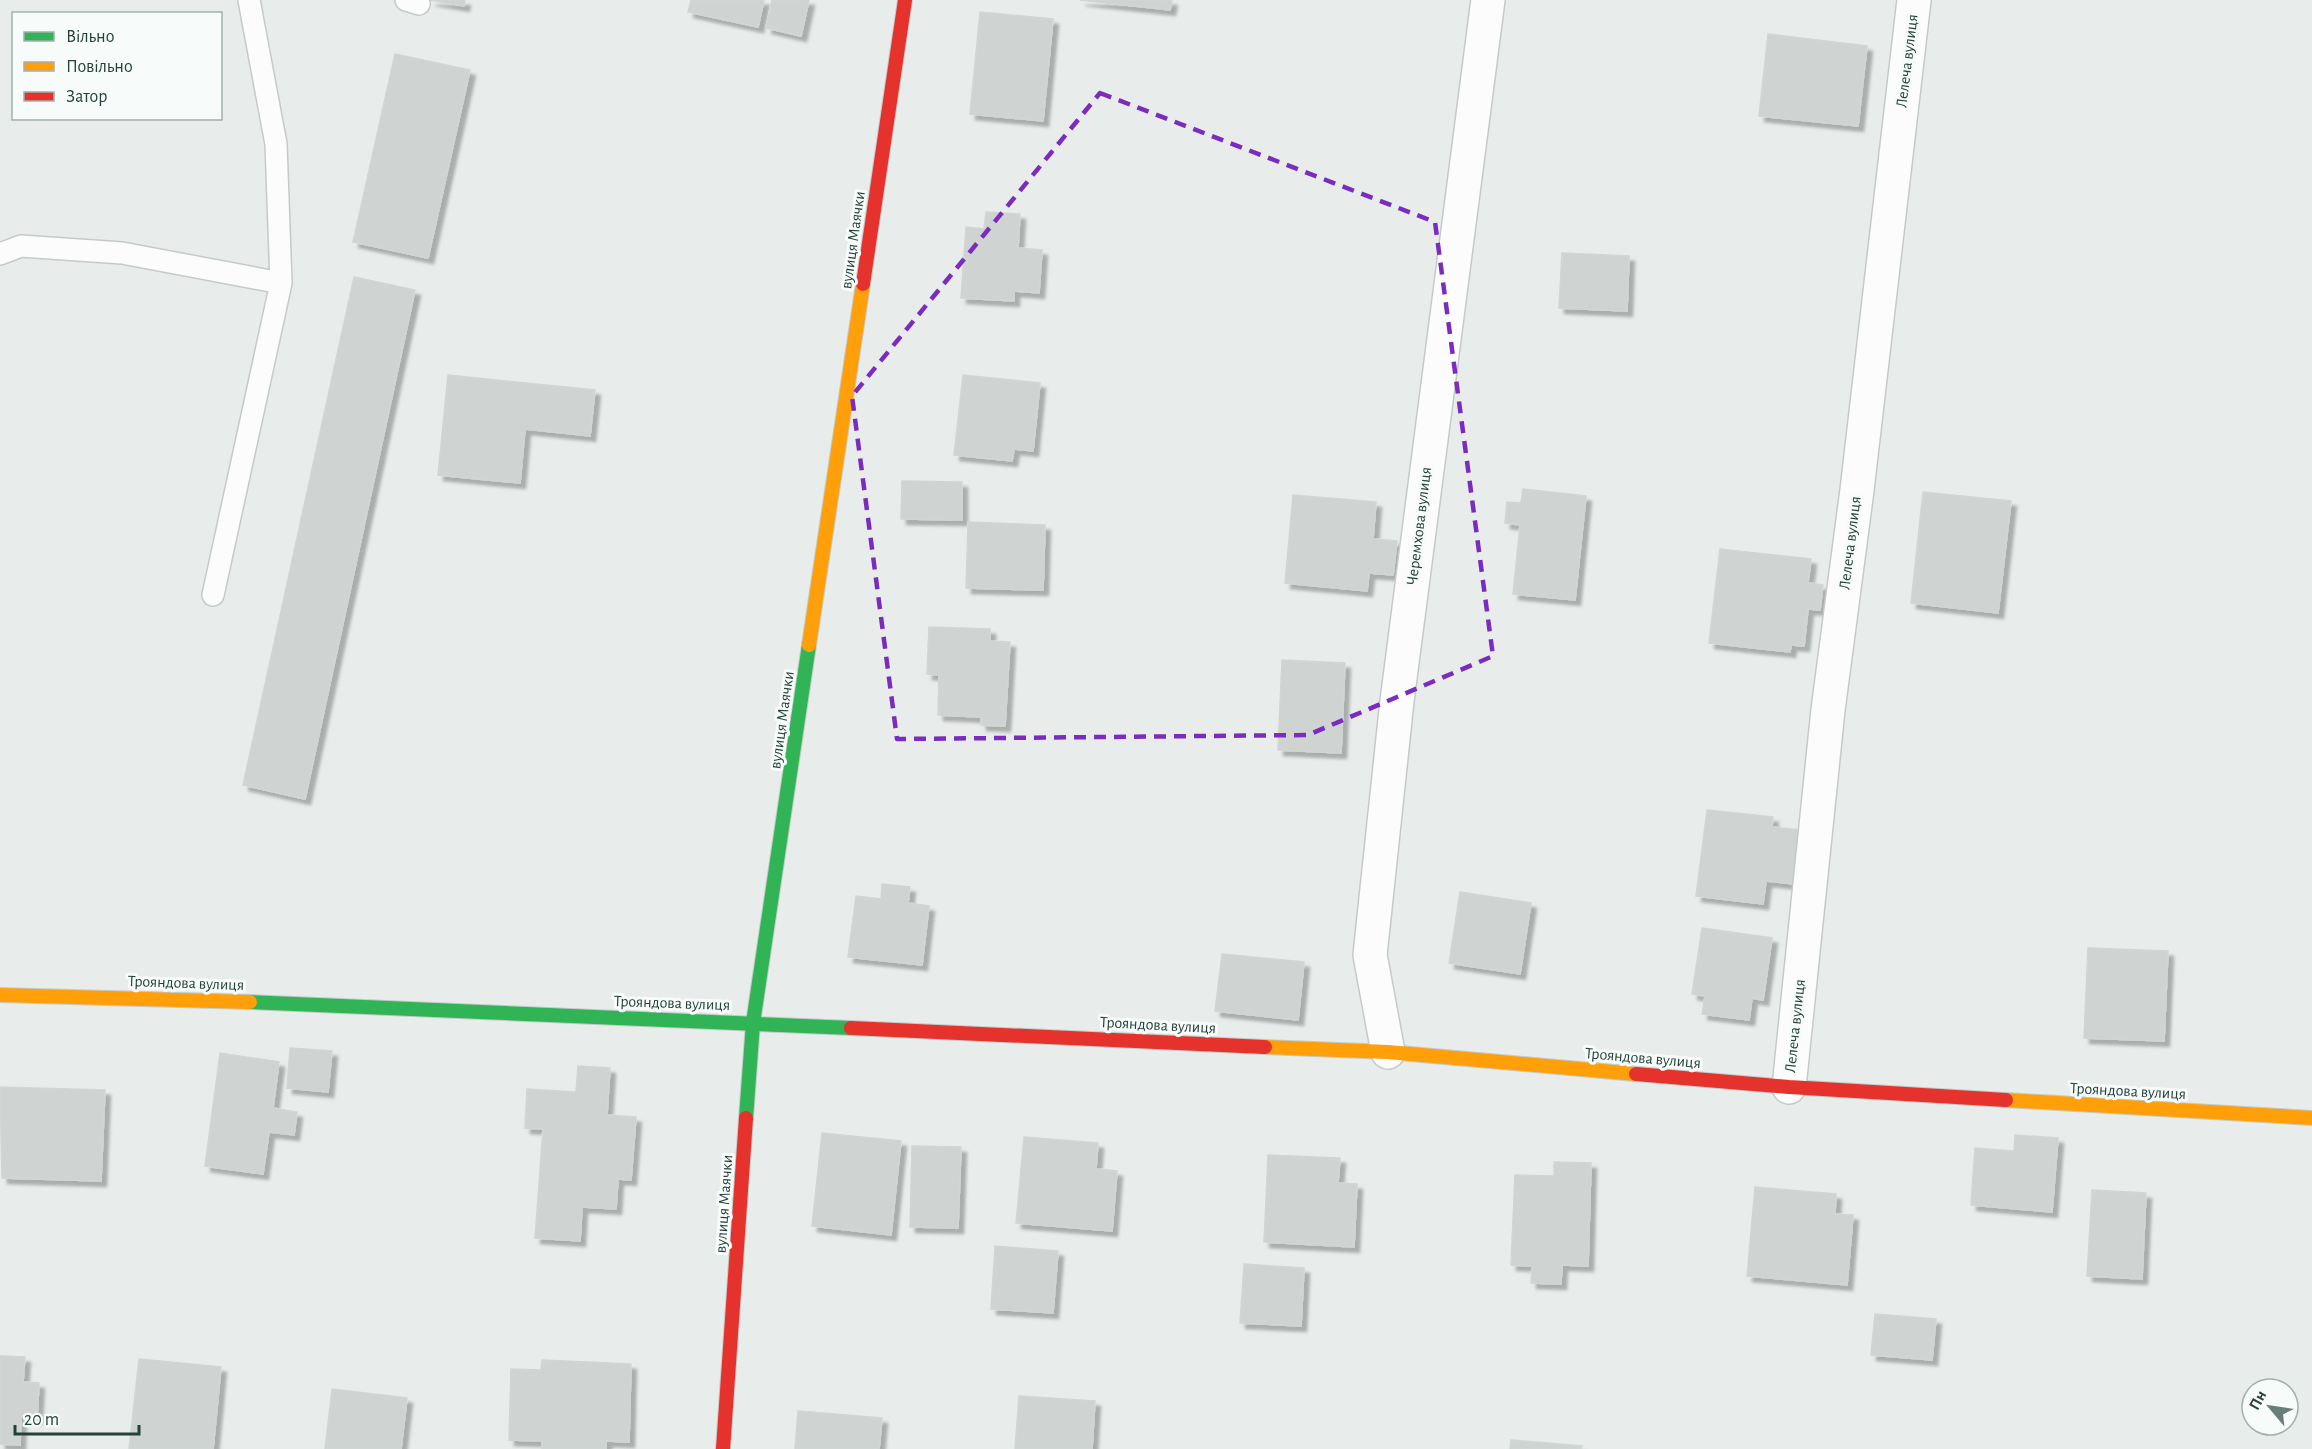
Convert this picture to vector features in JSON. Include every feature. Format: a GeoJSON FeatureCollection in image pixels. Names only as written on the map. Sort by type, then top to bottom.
{"type":"FeatureCollection","features":[{"type":"Feature","properties":{"kind":"street","name":"вулиця Маячки"},"geometry":{"type":"LineString","coordinates":[[723,1449],[753,1023],[905,0]]}},
{"type":"Feature","properties":{"kind":"street","name":"Черемхова вулиця"},"geometry":{"type":"LineString","coordinates":[[1388,1052],[1370,955],[1397,700],[1488,0]]}},
{"type":"Feature","properties":{"kind":"street","name":"Лелеча вулиця"},"geometry":{"type":"LineString","coordinates":[[1789,1087],[1828,710],[1857,490],[1914,0]]}},
{"type":"Feature","properties":{"kind":"street","name":"Трояндова вулиця"},"geometry":{"type":"LineString","coordinates":[[0,995],[186,999],[1388,1052],[1789,1087],[2312,1118]]}},
{"type":"Feature","properties":{"kind":"lane"},"geometry":{"type":"LineString","coordinates":[[213,595],[281,283],[276,144],[249,0]]}},
{"type":"Feature","properties":{"kind":"lane"},"geometry":{"type":"LineString","coordinates":[[0,254],[21,246],[122,253],[281,283]]}},
{"type":"Feature","properties":{"kind":"highlighted area"},"geometry":{"type":"Polygon","coordinates":[[[1100,93],[1435,222],[1493,656],[1308,735],[897,739],[852,396],[1100,93]]]}},
{"type":"Feature","properties":{"kind":"building"},"geometry":{"type":"Polygon","coordinates":[[[430,0],[465,0],[464,6],[430,0]]]}},
{"type":"Feature","properties":{"kind":"building"},"geometry":{"type":"Polygon","coordinates":[[[691,0],[764,0],[758,27],[688,12],[691,0]]]}},
{"type":"Feature","properties":{"kind":"building"},"geometry":{"type":"Polygon","coordinates":[[[772,0],[809,0],[801,36],[766,28],[772,0]]]}},
{"type":"Feature","properties":{"kind":"building"},"geometry":{"type":"Polygon","coordinates":[[[1080,0],[1172,0],[1170,10],[1080,0]]]}},
{"type":"Feature","properties":{"kind":"building"},"geometry":{"type":"Polygon","coordinates":[[[980,12],[1053,19],[1043,121],[970,114],[980,12]]]}},
{"type":"Feature","properties":{"kind":"building"},"geometry":{"type":"Polygon","coordinates":[[[1768,34],[1867,46],[1858,126],[1759,116],[1768,34]]]}},
{"type":"Feature","properties":{"kind":"building"},"geometry":{"type":"Polygon","coordinates":[[[395,54],[470,70],[428,258],[353,242],[395,54]]]}},
{"type":"Feature","properties":{"kind":"building"},"geometry":{"type":"Polygon","coordinates":[[[986,212],[1020,214],[1018,248],[1042,250],[1039,293],[1014,291],[1014,301],[961,298],[966,227],[984,229],[986,212]]]}},
{"type":"Feature","properties":{"kind":"building"},"geometry":{"type":"Polygon","coordinates":[[[1562,253],[1629,256],[1627,311],[1559,308],[1562,253]]]}},
{"type":"Feature","properties":{"kind":"building"},"geometry":{"type":"Polygon","coordinates":[[[354,277],[415,290],[305,799],[243,785],[354,277]]]}},
{"type":"Feature","properties":{"kind":"building"},"geometry":{"type":"Polygon","coordinates":[[[448,375],[595,390],[590,436],[525,429],[520,483],[438,475],[448,375]]]}},
{"type":"Feature","properties":{"kind":"building"},"geometry":{"type":"Polygon","coordinates":[[[963,375],[1040,383],[1033,451],[1014,449],[1012,461],[954,455],[963,375]]]}},
{"type":"Feature","properties":{"kind":"building"},"geometry":{"type":"Polygon","coordinates":[[[902,481],[962,482],[962,520],[901,519],[902,481]]]}},
{"type":"Feature","properties":{"kind":"building"},"geometry":{"type":"Polygon","coordinates":[[[1523,489],[1586,496],[1575,600],[1513,594],[1520,525],[1505,523],[1507,502],[1521,503],[1523,489]]]}},
{"type":"Feature","properties":{"kind":"building"},"geometry":{"type":"Polygon","coordinates":[[[1923,492],[2011,501],[1998,613],[1911,603],[1923,492]]]}},
{"type":"Feature","properties":{"kind":"building"},"geometry":{"type":"Polygon","coordinates":[[[1293,495],[1376,502],[1373,539],[1397,541],[1393,575],[1369,573],[1367,591],[1285,583],[1293,495]]]}},
{"type":"Feature","properties":{"kind":"building"},"geometry":{"type":"Polygon","coordinates":[[[968,522],[1045,525],[1043,590],[966,588],[968,522]]]}},
{"type":"Feature","properties":{"kind":"building"},"geometry":{"type":"Polygon","coordinates":[[[1720,549],[1811,559],[1808,583],[1823,585],[1820,610],[1808,609],[1804,646],[1791,645],[1790,652],[1709,643],[1720,549]]]}},
{"type":"Feature","properties":{"kind":"building"},"geometry":{"type":"Polygon","coordinates":[[[929,627],[990,629],[990,641],[1010,642],[1005,726],[981,725],[981,717],[938,715],[939,675],[927,674],[929,627]]]}},
{"type":"Feature","properties":{"kind":"building"},"geometry":{"type":"Polygon","coordinates":[[[1282,660],[1345,663],[1341,753],[1278,750],[1282,660]]]}},
{"type":"Feature","properties":{"kind":"building"},"geometry":{"type":"Polygon","coordinates":[[[1707,810],[1773,817],[1772,827],[1800,830],[1794,884],[1766,881],[1763,904],[1696,896],[1707,810]]]}},
{"type":"Feature","properties":{"kind":"building"},"geometry":{"type":"Polygon","coordinates":[[[882,884],[910,887],[908,903],[929,906],[922,965],[848,957],[856,896],[881,899],[882,884]]]}},
{"type":"Feature","properties":{"kind":"building"},"geometry":{"type":"Polygon","coordinates":[[[1460,892],[1531,903],[1520,974],[1449,963],[1460,892]]]}},
{"type":"Feature","properties":{"kind":"building"},"geometry":{"type":"Polygon","coordinates":[[[1702,928],[1772,938],[1763,1000],[1752,998],[1749,1020],[1702,1014],[1705,996],[1692,994],[1702,928]]]}},
{"type":"Feature","properties":{"kind":"building"},"geometry":{"type":"Polygon","coordinates":[[[2088,948],[2168,951],[2164,1041],[2084,1038],[2088,948]]]}},
{"type":"Feature","properties":{"kind":"building"},"geometry":{"type":"Polygon","coordinates":[[[1222,954],[1304,962],[1298,1020],[1215,1011],[1222,954]]]}},
{"type":"Feature","properties":{"kind":"building"},"geometry":{"type":"Polygon","coordinates":[[[290,1048],[332,1051],[328,1092],[287,1088],[290,1048]]]}},
{"type":"Feature","properties":{"kind":"building"},"geometry":{"type":"Polygon","coordinates":[[[220,1053],[279,1062],[273,1108],[297,1112],[294,1135],[269,1132],[263,1174],[205,1166],[220,1053]]]}},
{"type":"Feature","properties":{"kind":"building"},"geometry":{"type":"Polygon","coordinates":[[[578,1066],[610,1068],[607,1115],[636,1117],[631,1180],[618,1179],[616,1209],[582,1207],[580,1241],[535,1238],[543,1129],[525,1128],[527,1089],[576,1092],[578,1066]]]}},
{"type":"Feature","properties":{"kind":"building"},"geometry":{"type":"Polygon","coordinates":[[[0,1087],[105,1090],[101,1181],[2,1178],[0,1087]]]}},
{"type":"Feature","properties":{"kind":"building"},"geometry":{"type":"Polygon","coordinates":[[[822,1133],[901,1141],[891,1235],[812,1226],[822,1133]]]}},
{"type":"Feature","properties":{"kind":"building"},"geometry":{"type":"Polygon","coordinates":[[[2015,1135],[2058,1138],[2052,1212],[1971,1205],[1975,1148],[2014,1151],[2015,1135]]]}},
{"type":"Feature","properties":{"kind":"building"},"geometry":{"type":"Polygon","coordinates":[[[1024,1137],[1098,1143],[1096,1169],[1117,1171],[1112,1231],[1016,1223],[1024,1137]]]}},
{"type":"Feature","properties":{"kind":"building"},"geometry":{"type":"Polygon","coordinates":[[[912,1146],[961,1147],[958,1228],[910,1227],[912,1146]]]}},
{"type":"Feature","properties":{"kind":"building"},"geometry":{"type":"Polygon","coordinates":[[[1268,1155],[1340,1158],[1338,1183],[1357,1184],[1354,1247],[1264,1242],[1268,1155]]]}},
{"type":"Feature","properties":{"kind":"building"},"geometry":{"type":"Polygon","coordinates":[[[1554,1162],[1591,1163],[1588,1266],[1562,1265],[1561,1284],[1531,1283],[1532,1266],[1511,1265],[1515,1175],[1554,1176],[1554,1162]]]}},
{"type":"Feature","properties":{"kind":"building"},"geometry":{"type":"Polygon","coordinates":[[[1755,1187],[1836,1194],[1835,1214],[1853,1215],[1847,1285],[1747,1276],[1755,1187]]]}},
{"type":"Feature","properties":{"kind":"building"},"geometry":{"type":"Polygon","coordinates":[[[2092,1190],[2146,1193],[2142,1279],[2087,1276],[2092,1190]]]}},
{"type":"Feature","properties":{"kind":"building"},"geometry":{"type":"Polygon","coordinates":[[[995,1246],[1058,1251],[1053,1313],[991,1309],[995,1246]]]}},
{"type":"Feature","properties":{"kind":"building"},"geometry":{"type":"Polygon","coordinates":[[[1244,1264],[1304,1268],[1301,1326],[1240,1323],[1244,1264]]]}},
{"type":"Feature","properties":{"kind":"building"},"geometry":{"type":"Polygon","coordinates":[[[1875,1314],[1936,1319],[1932,1360],[1871,1355],[1875,1314]]]}},
{"type":"Feature","properties":{"kind":"building"},"geometry":{"type":"Polygon","coordinates":[[[0,1356],[25,1357],[23,1382],[39,1383],[37,1419],[21,1417],[20,1445],[0,1444],[0,1356]]]}},
{"type":"Feature","properties":{"kind":"building"},"geometry":{"type":"Polygon","coordinates":[[[139,1359],[221,1367],[213,1449],[129,1449],[139,1359]]]}},
{"type":"Feature","properties":{"kind":"building"},"geometry":{"type":"Polygon","coordinates":[[[542,1360],[631,1364],[629,1442],[606,1441],[606,1449],[542,1449],[542,1441],[509,1440],[511,1369],[541,1370],[542,1360]]]}},
{"type":"Feature","properties":{"kind":"building"},"geometry":{"type":"Polygon","coordinates":[[[332,1389],[407,1398],[401,1449],[325,1449],[332,1389]]]}},
{"type":"Feature","properties":{"kind":"building"},"geometry":{"type":"Polygon","coordinates":[[[1019,1396],[1095,1401],[1092,1449],[1015,1449],[1019,1396]]]}},
{"type":"Feature","properties":{"kind":"building"},"geometry":{"type":"Polygon","coordinates":[[[798,1411],[882,1418],[879,1449],[795,1449],[798,1411]]]}},
{"type":"Feature","properties":{"kind":"building"},"geometry":{"type":"Polygon","coordinates":[[[1511,1440],[1582,1446],[1581,1449],[1510,1449],[1511,1440]]]}},
{"type":"Feature","properties":{"kind":"traffic: fast"},"geometry":{"type":"LineString","coordinates":[[746,1118],[753,1023],[809,645]]}},
{"type":"Feature","properties":{"kind":"traffic: fast"},"geometry":{"type":"LineString","coordinates":[[250,1002],[851,1028]]}},
{"type":"Feature","properties":{"kind":"traffic: slow"},"geometry":{"type":"LineString","coordinates":[[809,645],[863,284]]}},
{"type":"Feature","properties":{"kind":"traffic: slow"},"geometry":{"type":"LineString","coordinates":[[0,995],[250,1002]]}},
{"type":"Feature","properties":{"kind":"traffic: slow"},"geometry":{"type":"LineString","coordinates":[[1265,1047],[1388,1052],[1636,1074]]}},
{"type":"Feature","properties":{"kind":"traffic: slow"},"geometry":{"type":"LineString","coordinates":[[2006,1100],[2312,1118]]}},
{"type":"Feature","properties":{"kind":"traffic: jam"},"geometry":{"type":"LineString","coordinates":[[863,284],[905,0]]}},
{"type":"Feature","properties":{"kind":"traffic: jam"},"geometry":{"type":"LineString","coordinates":[[851,1028],[1265,1047]]}},
{"type":"Feature","properties":{"kind":"traffic: jam"},"geometry":{"type":"LineString","coordinates":[[1636,1074],[1789,1087],[2006,1100]]}},
{"type":"Feature","properties":{"kind":"traffic: jam"},"geometry":{"type":"LineString","coordinates":[[723,1449],[746,1118]]}}]}
